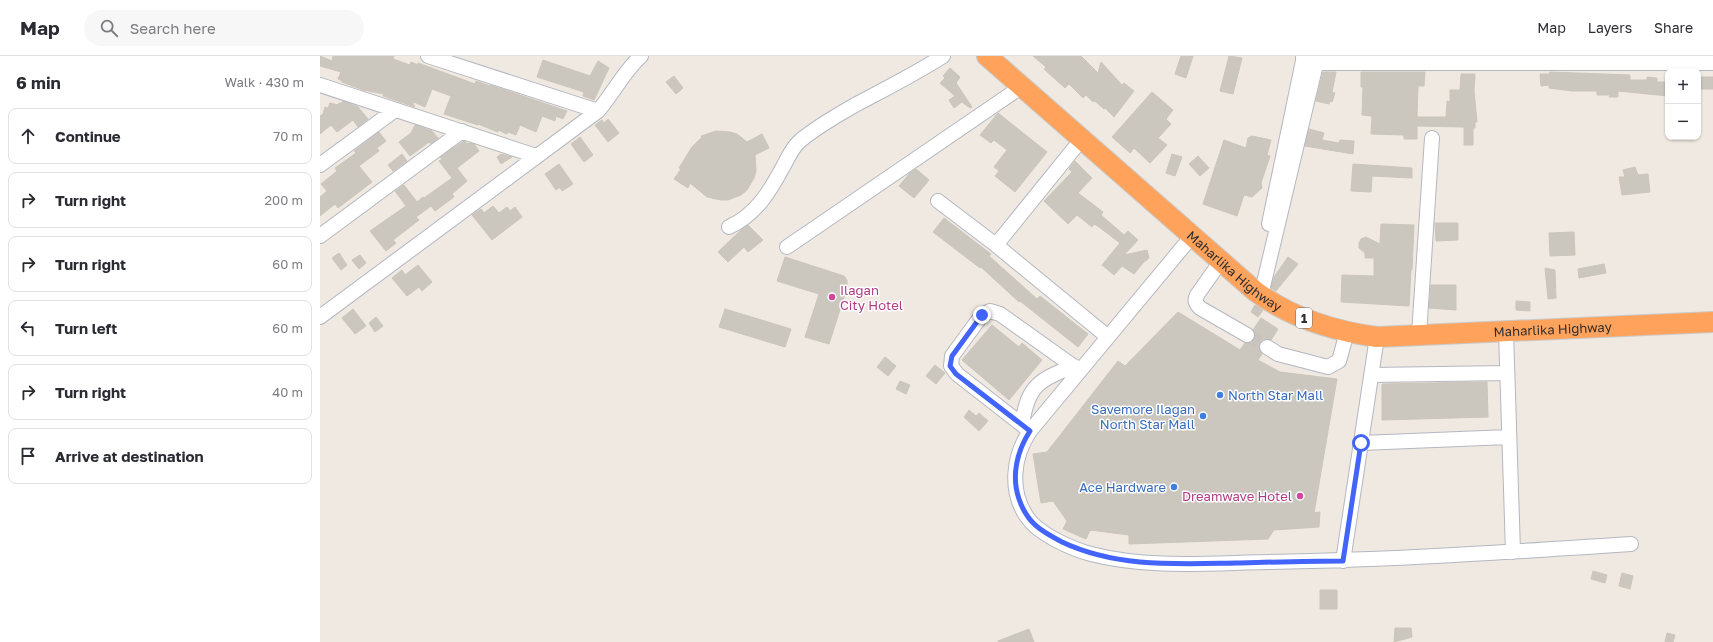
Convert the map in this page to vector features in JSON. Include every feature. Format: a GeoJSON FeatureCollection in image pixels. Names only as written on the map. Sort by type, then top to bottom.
{"type":"FeatureCollection","features":[{"type":"Feature","properties":{"kind":"highway","name":"Maharlika Highway"},"geometry":{"type":"LineString","coordinates":[[987,56],[1081,140],[1258,293],[1282,308],[1314,323],[1347,332],[1377,337],[1713,322]]}},
{"type":"Feature","properties":{"kind":"street"},"geometry":{"type":"LineString","coordinates":[[428,56],[598,111]]}},
{"type":"Feature","properties":{"kind":"street"},"geometry":{"type":"LineString","coordinates":[[320,317],[598,111],[610,98],[634,62],[641,56]]}},
{"type":"Feature","properties":{"kind":"street"},"geometry":{"type":"LineString","coordinates":[[729,227],[746,218],[755,210],[769,192],[793,149],[800,141],[821,124],[923,69],[943,56]]}},
{"type":"Feature","properties":{"kind":"street"},"geometry":{"type":"LineString","coordinates":[[1258,293],[1310,58],[1532,59],[1713,63]]}},
{"type":"Feature","properties":{"kind":"street"},"geometry":{"type":"LineString","coordinates":[[321,87],[536,156]]}},
{"type":"Feature","properties":{"kind":"street"},"geometry":{"type":"LineString","coordinates":[[787,247],[1021,87]]}},
{"type":"Feature","properties":{"kind":"street"},"geometry":{"type":"LineString","coordinates":[[320,165],[395,110]]}},
{"type":"Feature","properties":{"kind":"street"},"geometry":{"type":"LineString","coordinates":[[320,236],[462,131]]}},
{"type":"Feature","properties":{"kind":"street"},"geometry":{"type":"LineString","coordinates":[[1419,335],[1432,138]]}},
{"type":"Feature","properties":{"kind":"street"},"geometry":{"type":"LineString","coordinates":[[996,245],[1081,140]]}},
{"type":"Feature","properties":{"kind":"street"},"geometry":{"type":"LineString","coordinates":[[938,201],[996,245],[1108,337]]}},
{"type":"Feature","properties":{"kind":"street"},"geometry":{"type":"LineString","coordinates":[[1026,427],[1077,368],[1108,337],[1192,236]]}},
{"type":"Feature","properties":{"kind":"street"},"geometry":{"type":"LineString","coordinates":[[1221,261],[1197,295],[1195,300],[1196,304],[1200,308],[1247,335]]}},
{"type":"Feature","properties":{"kind":"street"},"geometry":{"type":"LineString","coordinates":[[1026,427],[956,374],[950,366],[952,356],[982,315],[990,312],[1000,314],[1077,368]]}},
{"type":"Feature","properties":{"kind":"street"},"geometry":{"type":"LineString","coordinates":[[1267,347],[1278,354],[1328,367],[1339,361],[1347,332]]}},
{"type":"Feature","properties":{"kind":"street"},"geometry":{"type":"LineString","coordinates":[[1506,332],[1513,552]]}},
{"type":"Feature","properties":{"kind":"street"},"geometry":{"type":"LineString","coordinates":[[1343,561],[1377,337]]}},
{"type":"Feature","properties":{"kind":"street"},"geometry":{"type":"LineString","coordinates":[[1077,368],[1042,381],[1030,392],[1025,405],[1026,427],[1016,460],[1016,492],[1027,518],[1037,527],[1049,536],[1090,554],[1131,562],[1170,564],[1343,561],[1631,544]]}},
{"type":"Feature","properties":{"kind":"street"},"geometry":{"type":"LineString","coordinates":[[1371,375],[1507,373]]}},
{"type":"Feature","properties":{"kind":"street"},"geometry":{"type":"LineString","coordinates":[[1361,443],[1509,437]]}},
{"type":"Feature","properties":{"kind":"building"},"geometry":{"type":"Polygon","coordinates":[[[320,56],[332,61],[333,56],[394,56],[393,59],[410,65],[411,62],[418,65],[418,63],[475,84],[476,81],[490,85],[567,111],[563,119],[556,116],[555,121],[542,116],[536,132],[520,125],[516,135],[508,132],[507,134],[498,130],[498,132],[478,124],[444,114],[451,96],[432,89],[425,107],[414,102],[413,104],[415,107],[383,96],[384,94],[363,90],[342,82],[338,79],[341,72],[320,66],[320,56]]]}},
{"type":"Feature","properties":{"kind":"building"},"geometry":{"type":"Polygon","coordinates":[[[1033,56],[1081,56],[1098,73],[1101,62],[1122,85],[1124,83],[1134,91],[1114,117],[1105,108],[1104,109],[1095,101],[1093,102],[1086,95],[1083,98],[1069,84],[1065,88],[1044,69],[1046,67],[1033,56]]]}},
{"type":"Feature","properties":{"kind":"building"},"geometry":{"type":"Polygon","coordinates":[[[1181,56],[1193,56],[1186,78],[1175,74],[1181,56]]]}},
{"type":"Feature","properties":{"kind":"building"},"geometry":{"type":"Polygon","coordinates":[[[1229,56],[1242,58],[1233,94],[1220,91],[1229,56]]]}},
{"type":"Feature","properties":{"kind":"building"},"geometry":{"type":"Polygon","coordinates":[[[543,60],[590,76],[598,61],[609,68],[594,100],[583,96],[584,92],[537,77],[543,60]]]}},
{"type":"Feature","properties":{"kind":"building"},"geometry":{"type":"Polygon","coordinates":[[[950,68],[960,77],[956,83],[972,107],[970,108],[962,102],[954,108],[949,100],[955,96],[940,83],[945,78],[943,76],[950,68]]]}},
{"type":"Feature","properties":{"kind":"building"},"geometry":{"type":"Polygon","coordinates":[[[1323,72],[1336,72],[1332,92],[1335,93],[1332,102],[1330,101],[1329,104],[1316,101],[1323,72]]]}},
{"type":"Feature","properties":{"kind":"building"},"geometry":{"type":"Polygon","coordinates":[[[1361,72],[1425,72],[1424,86],[1418,86],[1417,117],[1446,117],[1447,101],[1450,102],[1450,90],[1460,90],[1461,74],[1475,74],[1474,91],[1477,122],[1475,122],[1475,128],[1473,128],[1473,145],[1464,145],[1464,127],[1417,126],[1417,139],[1404,139],[1404,135],[1371,134],[1372,116],[1362,115],[1363,87],[1361,87],[1361,72]]]}},
{"type":"Feature","properties":{"kind":"building"},"geometry":{"type":"Polygon","coordinates":[[[1550,72],[1630,75],[1630,80],[1647,80],[1647,77],[1657,78],[1657,82],[1665,82],[1665,96],[1618,91],[1618,97],[1609,97],[1610,95],[1597,95],[1597,91],[1572,91],[1549,88],[1549,85],[1541,86],[1540,74],[1549,74],[1550,72]]]}},
{"type":"Feature","properties":{"kind":"building"},"geometry":{"type":"Polygon","coordinates":[[[674,76],[683,88],[676,94],[666,82],[674,76]]]}},
{"type":"Feature","properties":{"kind":"building"},"geometry":{"type":"Polygon","coordinates":[[[1701,77],[1713,77],[1713,89],[1701,89],[1701,77]]]}},
{"type":"Feature","properties":{"kind":"building"},"geometry":{"type":"Polygon","coordinates":[[[1152,92],[1173,110],[1166,119],[1171,124],[1158,138],[1167,145],[1150,163],[1134,148],[1130,153],[1112,137],[1152,92]]]}},
{"type":"Feature","properties":{"kind":"building"},"geometry":{"type":"Polygon","coordinates":[[[343,101],[358,107],[368,119],[358,127],[353,120],[337,132],[331,125],[320,134],[320,116],[323,114],[325,107],[328,108],[330,103],[338,105],[343,101]]]}},
{"type":"Feature","properties":{"kind":"building"},"geometry":{"type":"Polygon","coordinates":[[[998,113],[1047,152],[1015,192],[995,176],[999,171],[994,167],[1007,150],[994,140],[991,143],[980,135],[998,113]]]}},
{"type":"Feature","properties":{"kind":"building"},"geometry":{"type":"Polygon","coordinates":[[[608,119],[619,133],[608,142],[595,125],[602,120],[604,123],[608,119]]]}},
{"type":"Feature","properties":{"kind":"building"},"geometry":{"type":"Polygon","coordinates":[[[415,125],[432,131],[438,138],[431,144],[429,142],[410,156],[399,142],[411,133],[415,125]]]}},
{"type":"Feature","properties":{"kind":"building"},"geometry":{"type":"Polygon","coordinates":[[[1309,129],[1324,133],[1322,140],[1339,143],[1340,140],[1354,141],[1353,154],[1305,146],[1309,129]]]}},
{"type":"Feature","properties":{"kind":"building"},"geometry":{"type":"Polygon","coordinates":[[[716,131],[737,134],[747,142],[762,134],[769,148],[755,155],[756,171],[747,190],[741,195],[728,200],[707,197],[690,183],[688,188],[674,179],[692,147],[702,137],[701,136],[716,131]]]}},
{"type":"Feature","properties":{"kind":"building"},"geometry":{"type":"Polygon","coordinates":[[[379,132],[386,141],[377,148],[379,151],[359,166],[372,182],[338,208],[335,204],[320,216],[320,197],[327,191],[321,184],[337,171],[335,168],[356,153],[354,151],[379,132]]]}},
{"type":"Feature","properties":{"kind":"building"},"geometry":{"type":"Polygon","coordinates":[[[1252,136],[1271,140],[1267,155],[1270,156],[1261,183],[1262,188],[1252,197],[1244,195],[1237,216],[1203,204],[1224,140],[1246,148],[1248,138],[1252,136]]]}},
{"type":"Feature","properties":{"kind":"building"},"geometry":{"type":"Polygon","coordinates":[[[580,137],[593,155],[584,162],[571,144],[580,137]]]}},
{"type":"Feature","properties":{"kind":"building"},"geometry":{"type":"Polygon","coordinates":[[[464,141],[468,144],[474,144],[479,151],[457,168],[467,181],[452,194],[454,197],[435,211],[431,206],[416,217],[419,220],[393,240],[396,243],[386,251],[370,231],[406,206],[395,191],[404,185],[417,202],[452,178],[439,161],[442,159],[440,157],[464,141]]]}},
{"type":"Feature","properties":{"kind":"building"},"geometry":{"type":"Polygon","coordinates":[[[402,154],[407,161],[393,171],[388,165],[402,154]]]}},
{"type":"Feature","properties":{"kind":"building"},"geometry":{"type":"Polygon","coordinates":[[[501,154],[512,157],[501,164],[497,157],[501,154]]]}},
{"type":"Feature","properties":{"kind":"building"},"geometry":{"type":"Polygon","coordinates":[[[1172,154],[1182,157],[1175,176],[1166,173],[1172,154]]]}},
{"type":"Feature","properties":{"kind":"building"},"geometry":{"type":"Polygon","coordinates":[[[1198,156],[1209,168],[1200,176],[1189,164],[1198,156]]]}},
{"type":"Feature","properties":{"kind":"building"},"geometry":{"type":"Polygon","coordinates":[[[1075,161],[1092,178],[1078,193],[1103,212],[1101,215],[1124,235],[1128,231],[1138,240],[1124,255],[1147,250],[1149,258],[1134,274],[1122,266],[1114,275],[1102,265],[1120,243],[1099,227],[1094,224],[1092,227],[1077,215],[1068,224],[1044,201],[1072,172],[1069,169],[1075,161]]]}},
{"type":"Feature","properties":{"kind":"building"},"geometry":{"type":"Polygon","coordinates":[[[559,164],[573,184],[562,191],[560,187],[556,190],[545,174],[559,164]]]}},
{"type":"Feature","properties":{"kind":"building"},"geometry":{"type":"Polygon","coordinates":[[[1353,164],[1412,168],[1412,178],[1372,176],[1371,192],[1351,191],[1353,164]]]}},
{"type":"Feature","properties":{"kind":"building"},"geometry":{"type":"Polygon","coordinates":[[[1635,167],[1638,175],[1648,174],[1650,192],[1622,195],[1619,177],[1625,177],[1623,170],[1635,167]]]}},
{"type":"Feature","properties":{"kind":"building"},"geometry":{"type":"Polygon","coordinates":[[[916,169],[929,180],[914,198],[899,186],[910,173],[916,169]]]}},
{"type":"Feature","properties":{"kind":"building"},"geometry":{"type":"Polygon","coordinates":[[[493,206],[499,213],[507,207],[510,211],[515,207],[522,217],[492,240],[472,215],[481,209],[484,213],[493,206]]]}},
{"type":"Feature","properties":{"kind":"building"},"geometry":{"type":"Polygon","coordinates":[[[944,218],[991,254],[989,256],[1037,299],[1040,296],[1088,334],[1078,347],[1020,301],[1019,302],[981,267],[980,268],[933,232],[944,218]]]}},
{"type":"Feature","properties":{"kind":"building"},"geometry":{"type":"Polygon","coordinates":[[[1435,223],[1458,223],[1458,240],[1436,241],[1435,223]]]}},
{"type":"Feature","properties":{"kind":"building"},"geometry":{"type":"Polygon","coordinates":[[[1381,224],[1414,225],[1409,306],[1341,302],[1342,275],[1374,276],[1374,258],[1365,258],[1365,253],[1359,248],[1359,243],[1361,239],[1366,237],[1380,244],[1381,224]]]}},
{"type":"Feature","properties":{"kind":"building"},"geometry":{"type":"Polygon","coordinates":[[[748,225],[763,240],[748,252],[744,247],[728,262],[718,252],[748,225]]]}},
{"type":"Feature","properties":{"kind":"building"},"geometry":{"type":"Polygon","coordinates":[[[1574,232],[1575,255],[1550,256],[1549,233],[1574,232]]]}},
{"type":"Feature","properties":{"kind":"building"},"geometry":{"type":"Polygon","coordinates":[[[339,253],[347,265],[341,270],[332,258],[339,253]]]}},
{"type":"Feature","properties":{"kind":"building"},"geometry":{"type":"Polygon","coordinates":[[[360,255],[366,263],[359,269],[352,260],[360,255]]]}},
{"type":"Feature","properties":{"kind":"building"},"geometry":{"type":"Polygon","coordinates":[[[785,257],[844,276],[847,280],[847,288],[829,344],[805,337],[819,294],[777,281],[785,257]]]}},
{"type":"Feature","properties":{"kind":"building"},"geometry":{"type":"Polygon","coordinates":[[[1288,257],[1298,264],[1276,291],[1271,288],[1274,277],[1288,257]]]}},
{"type":"Feature","properties":{"kind":"building"},"geometry":{"type":"Polygon","coordinates":[[[1604,264],[1606,273],[1579,278],[1578,269],[1604,264]]]}},
{"type":"Feature","properties":{"kind":"building"},"geometry":{"type":"Polygon","coordinates":[[[418,265],[432,282],[422,291],[419,287],[407,296],[392,278],[402,270],[405,275],[418,265]]]}},
{"type":"Feature","properties":{"kind":"building"},"geometry":{"type":"Polygon","coordinates":[[[1545,268],[1555,270],[1556,298],[1548,299],[1545,268]]]}},
{"type":"Feature","properties":{"kind":"building"},"geometry":{"type":"Polygon","coordinates":[[[1431,285],[1456,285],[1456,310],[1429,308],[1431,285]]]}},
{"type":"Feature","properties":{"kind":"building"},"geometry":{"type":"Polygon","coordinates":[[[1516,301],[1530,302],[1530,311],[1516,310],[1516,301]]]}},
{"type":"Feature","properties":{"kind":"building"},"geometry":{"type":"Polygon","coordinates":[[[1255,305],[1263,310],[1258,317],[1251,312],[1255,305]]]}},
{"type":"Feature","properties":{"kind":"building"},"geometry":{"type":"Polygon","coordinates":[[[353,309],[366,326],[355,334],[342,318],[353,309]]]}},
{"type":"Feature","properties":{"kind":"building"},"geometry":{"type":"Polygon","coordinates":[[[725,309],[791,329],[785,347],[719,327],[725,309]]]}},
{"type":"Feature","properties":{"kind":"building","name":"North Star Mall"},"geometry":{"type":"Polygon","coordinates":[[[1178,312],[1240,350],[1245,343],[1254,340],[1255,335],[1253,330],[1261,318],[1278,329],[1271,340],[1263,339],[1260,343],[1259,347],[1262,354],[1258,360],[1280,372],[1337,379],[1314,513],[1320,512],[1319,527],[1274,530],[1268,539],[1129,544],[1129,535],[1090,530],[1086,539],[1063,529],[1067,521],[1053,501],[1041,503],[1033,454],[1047,452],[1118,361],[1125,366],[1178,312]]]}},
{"type":"Feature","properties":{"kind":"building"},"geometry":{"type":"Polygon","coordinates":[[[376,317],[383,326],[375,332],[369,323],[376,317]]]}},
{"type":"Feature","properties":{"kind":"building"},"geometry":{"type":"Polygon","coordinates":[[[992,325],[1019,347],[1022,343],[1042,360],[1009,400],[962,360],[992,325]]]}},
{"type":"Feature","properties":{"kind":"building"},"geometry":{"type":"Polygon","coordinates":[[[885,357],[896,366],[888,376],[877,367],[885,357]]]}},
{"type":"Feature","properties":{"kind":"building"},"geometry":{"type":"Polygon","coordinates":[[[935,365],[945,373],[936,384],[926,376],[935,365]]]}},
{"type":"Feature","properties":{"kind":"building"},"geometry":{"type":"Polygon","coordinates":[[[900,381],[910,385],[906,394],[896,389],[900,381]]]}},
{"type":"Feature","properties":{"kind":"building"},"geometry":{"type":"Polygon","coordinates":[[[1487,382],[1488,417],[1382,420],[1382,384],[1487,382]]]}},
{"type":"Feature","properties":{"kind":"building"},"geometry":{"type":"Polygon","coordinates":[[[969,410],[976,416],[979,413],[988,421],[979,431],[964,417],[969,410]]]}},
{"type":"Feature","properties":{"kind":"building"},"geometry":{"type":"Polygon","coordinates":[[[1593,571],[1607,575],[1605,583],[1591,579],[1593,571]]]}},
{"type":"Feature","properties":{"kind":"building"},"geometry":{"type":"Polygon","coordinates":[[[1622,573],[1633,576],[1630,589],[1619,586],[1622,573]]]}},
{"type":"Feature","properties":{"kind":"building"},"geometry":{"type":"Polygon","coordinates":[[[1320,590],[1337,590],[1337,609],[1320,609],[1320,590]]]}},
{"type":"Feature","properties":{"kind":"building"},"geometry":{"type":"Polygon","coordinates":[[[1395,628],[1411,628],[1412,637],[1394,642],[1395,628]]]}},
{"type":"Feature","properties":{"kind":"building"},"geometry":{"type":"Polygon","coordinates":[[[1029,629],[1034,642],[998,642],[998,641],[1029,629]]]}},
{"type":"Feature","properties":{"kind":"building"},"geometry":{"type":"Polygon","coordinates":[[[1667,633],[1675,635],[1673,642],[1665,642],[1667,633]]]}},
{"type":"Feature","properties":{"kind":"tunnel"},"geometry":{"type":"LineString","coordinates":[[1247,335],[1267,347]]}},
{"type":"Feature","properties":{"kind":"place","name":"Ilagan City Hotel"},"geometry":{"type":"Point","coordinates":[832,297]}},
{"type":"Feature","properties":{"kind":"place","name":"North Star Mall"},"geometry":{"type":"Point","coordinates":[1220,395]}},
{"type":"Feature","properties":{"kind":"place","name":"Savemore Ilagan North Star Mall"},"geometry":{"type":"Point","coordinates":[1203,416]}},
{"type":"Feature","properties":{"kind":"place","name":"Ace Hardware"},"geometry":{"type":"Point","coordinates":[1174,487]}},
{"type":"Feature","properties":{"kind":"place","name":"Dreamwave Hotel"},"geometry":{"type":"Point","coordinates":[1300,496]}},
{"type":"Feature","properties":{"kind":"route"},"geometry":{"type":"LineString","coordinates":[[982,315],[952,356],[950,366],[956,374],[1030,431],[1022,442],[1016,460],[1016,492],[1027,518],[1049,536],[1090,554],[1131,562],[1170,564],[1343,561],[1361,443]]}}]}
